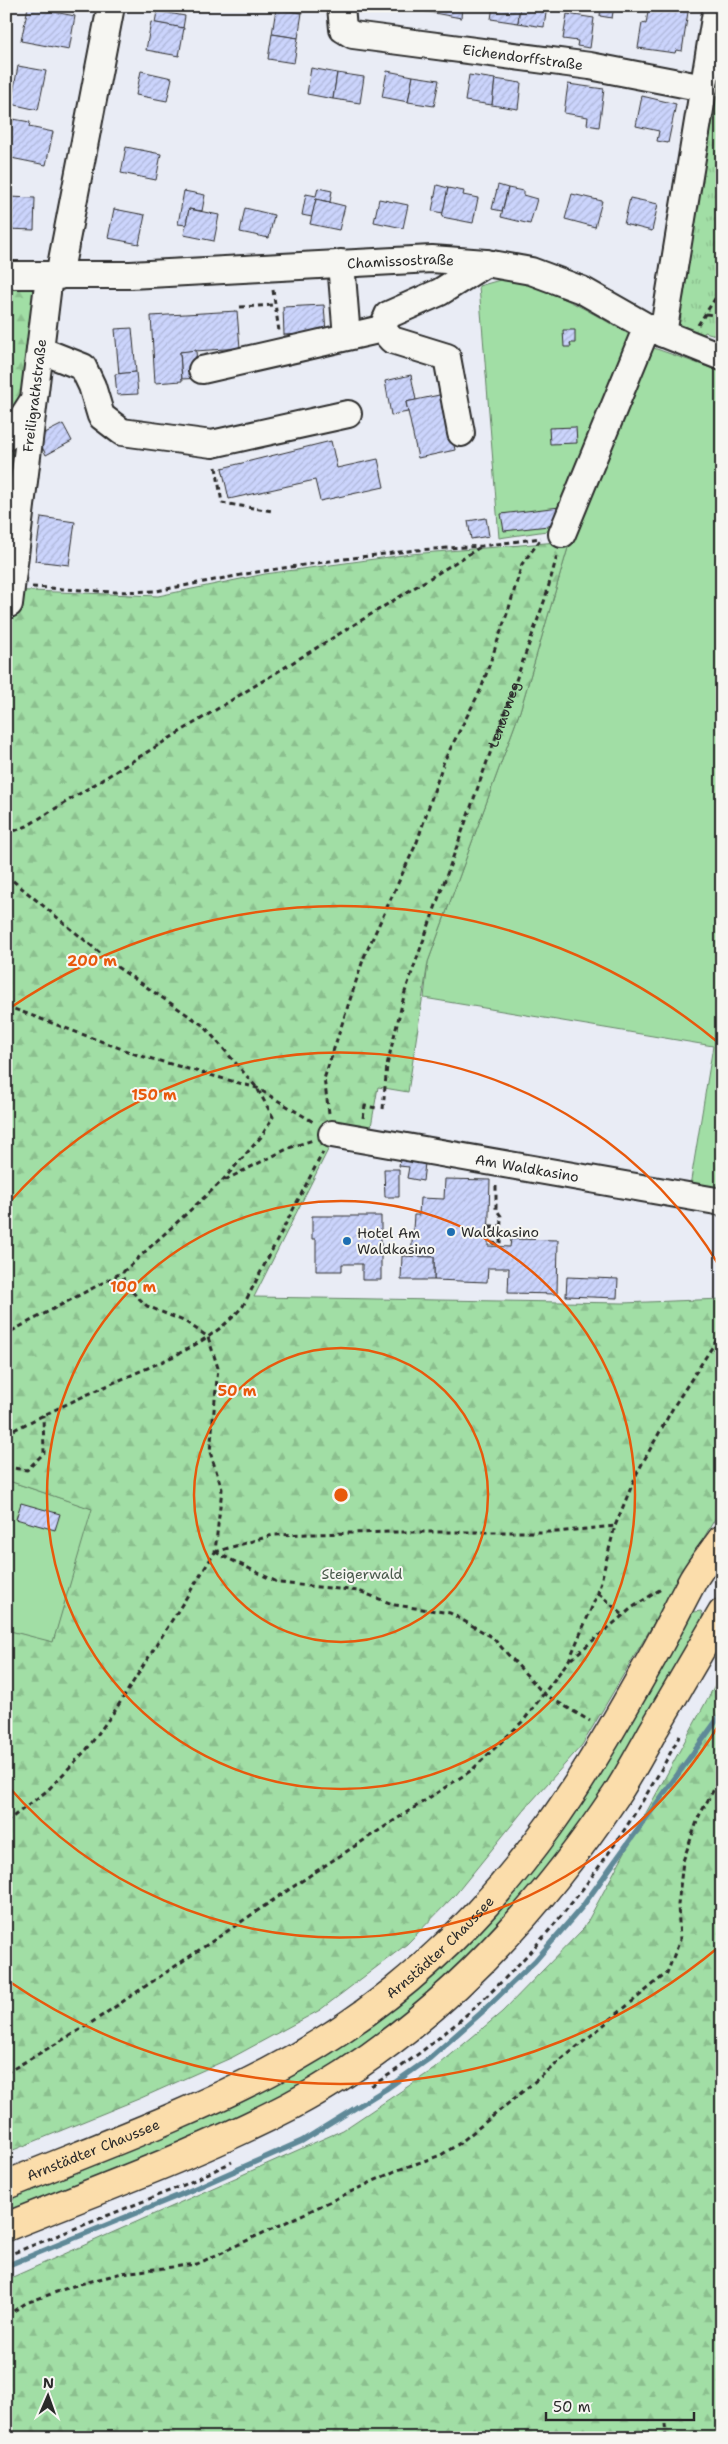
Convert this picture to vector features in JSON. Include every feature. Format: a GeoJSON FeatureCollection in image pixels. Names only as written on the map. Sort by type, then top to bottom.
{"type":"FeatureCollection","features":[{"type":"Feature","properties":{"kind":"main road","name":"Arnstädter Chaussee"},"geometry":{"type":"LineString","coordinates":[[6,2185],[173,2117],[269,2072],[366,2012],[445,1947],[509,1879],[549,1825],[608,1732],[658,1646],[694,1578],[722,1539]]}},
{"type":"Feature","properties":{"kind":"main road"},"geometry":{"type":"LineString","coordinates":[[6,2227],[205,2148],[291,2105],[340,2076],[408,2028],[461,1983],[512,1932],[563,1871],[617,1793],[722,1613]]}},
{"type":"Feature","properties":{"kind":"street","name":"Freiligrathstraße"},"geometry":{"type":"LineString","coordinates":[[9,604],[40,350],[111,6]]}},
{"type":"Feature","properties":{"kind":"street"},"geometry":{"type":"LineString","coordinates":[[552,536],[665,335],[717,6]]}},
{"type":"Feature","properties":{"kind":"street","name":"Eichendorffstraße"},"geometry":{"type":"LineString","coordinates":[[342,18],[353,35],[590,66],[704,88]]}},
{"type":"Feature","properties":{"kind":"street","name":"Chamissostraße"},"geometry":{"type":"LineString","coordinates":[[6,275],[130,275],[432,259],[486,263],[531,271],[582,290],[665,335],[722,357]]}},
{"type":"Feature","properties":{"kind":"street"},"geometry":{"type":"LineString","coordinates":[[341,263],[346,325]]}},
{"type":"Feature","properties":{"kind":"street"},"geometry":{"type":"LineString","coordinates":[[382,329],[388,314],[440,292],[486,263]]}},
{"type":"Feature","properties":{"kind":"street"},"geometry":{"type":"LineString","coordinates":[[202,370],[382,329]]}},
{"type":"Feature","properties":{"kind":"street"},"geometry":{"type":"LineString","coordinates":[[382,329],[392,340],[447,357],[461,433]]}},
{"type":"Feature","properties":{"kind":"street"},"geometry":{"type":"LineString","coordinates":[[40,350],[83,367],[92,386],[100,416],[122,432],[212,444],[348,414]]}},
{"type":"Feature","properties":{"kind":"street"},"geometry":{"type":"LineString","coordinates":[[6,437],[20,422],[34,398]]}},
{"type":"Feature","properties":{"kind":"street","name":"Am Waldkasino"},"geometry":{"type":"LineString","coordinates":[[332,1134],[722,1202]]}},
{"type":"Feature","properties":{"kind":"path"},"geometry":{"type":"LineString","coordinates":[[665,335],[705,314],[722,288]]}},
{"type":"Feature","properties":{"kind":"path"},"geometry":{"type":"LineString","coordinates":[[240,307],[274,305],[273,290]]}},
{"type":"Feature","properties":{"kind":"path"},"geometry":{"type":"LineString","coordinates":[[705,314],[722,316]]}},
{"type":"Feature","properties":{"kind":"path"},"geometry":{"type":"LineString","coordinates":[[212,444],[222,503],[272,511]]}},
{"type":"Feature","properties":{"kind":"path"},"geometry":{"type":"LineString","coordinates":[[11,578],[25,586],[114,592],[156,592],[257,572],[336,560],[416,550],[482,546],[552,536]]}},
{"type":"Feature","properties":{"kind":"path"},"geometry":{"type":"LineString","coordinates":[[6,1434],[150,1367],[208,1337],[230,1322],[243,1306],[332,1134],[324,1079],[364,956],[416,842],[444,761],[481,689],[522,564],[552,536]]}},
{"type":"Feature","properties":{"kind":"path","name":"Lenauweg"},"geometry":{"type":"LineString","coordinates":[[383,1109],[387,1065],[405,992],[545,600],[552,536]]}},
{"type":"Feature","properties":{"kind":"path"},"geometry":{"type":"LineString","coordinates":[[6,834],[27,826],[482,546]]}},
{"type":"Feature","properties":{"kind":"path"},"geometry":{"type":"LineString","coordinates":[[6,875],[117,967],[204,1026],[257,1088],[273,1117],[260,1137],[222,1181],[123,1272],[6,1334]]}},
{"type":"Feature","properties":{"kind":"path"},"geometry":{"type":"LineString","coordinates":[[6,1006],[138,1055],[257,1088],[332,1134]]}},
{"type":"Feature","properties":{"kind":"path"},"geometry":{"type":"LineString","coordinates":[[222,1181],[289,1148],[332,1134]]}},
{"type":"Feature","properties":{"kind":"path"},"geometry":{"type":"LineString","coordinates":[[496,1182],[496,1208],[501,1216],[501,1226],[500,1244],[491,1244],[490,1226],[501,1226]]}},
{"type":"Feature","properties":{"kind":"path"},"geometry":{"type":"LineString","coordinates":[[6,1822],[48,1790],[88,1749],[116,1709],[215,1552],[222,1489],[210,1452],[218,1368],[208,1337],[186,1322],[147,1306],[124,1284],[123,1272]]}},
{"type":"Feature","properties":{"kind":"path"},"geometry":{"type":"LineString","coordinates":[[6,2074],[88,2025],[315,1872],[472,1770],[524,1720],[569,1660],[598,1593],[615,1526],[637,1473],[674,1406],[722,1332]]}},
{"type":"Feature","properties":{"kind":"path"},"geometry":{"type":"LineString","coordinates":[[6,1467],[27,1470],[44,1453],[44,1415]]}},
{"type":"Feature","properties":{"kind":"path"},"geometry":{"type":"LineString","coordinates":[[215,1552],[273,1535],[400,1532],[556,1532],[615,1526]]}},
{"type":"Feature","properties":{"kind":"path"},"geometry":{"type":"LineString","coordinates":[[215,1552],[279,1583],[359,1591],[395,1605],[450,1613],[492,1637],[544,1694],[608,1732]]}},
{"type":"Feature","properties":{"kind":"path"},"geometry":{"type":"LineString","coordinates":[[569,1660],[622,1615],[661,1590]]}},
{"type":"Feature","properties":{"kind":"path"},"geometry":{"type":"LineString","coordinates":[[598,1593],[622,1615]]}},
{"type":"Feature","properties":{"kind":"path"},"geometry":{"type":"LineString","coordinates":[[6,2316],[26,2303],[122,2272],[197,2264],[387,2174],[441,2155],[460,2143],[667,1973],[680,1940],[678,1905],[683,1861],[699,1816],[722,1775]]}},
{"type":"Feature","properties":{"kind":"path"},"geometry":{"type":"LineString","coordinates":[[665,2424],[666,2438]]}},
{"type":"Feature","properties":{"kind":"green space"},"geometry":{"type":"Polygon","coordinates":[[[722,40],[722,337],[705,332],[703,335],[675,323],[722,40]]]}},
{"type":"Feature","properties":{"kind":"green space"},"geometry":{"type":"Polygon","coordinates":[[[507,278],[558,296],[635,338],[560,529],[499,538],[479,286],[507,278]]]}},
{"type":"Feature","properties":{"kind":"green space"},"geometry":{"type":"Polygon","coordinates":[[[6,283],[42,285],[6,572],[6,283]]]}},
{"type":"Feature","properties":{"kind":"green space"},"geometry":{"type":"Polygon","coordinates":[[[648,346],[722,372],[722,1191],[690,1186],[713,1046],[424,998],[428,962],[520,711],[570,541],[648,346]]]}},
{"type":"Feature","properties":{"kind":"green space","name":"Steigerwald"},"geometry":{"type":"Polygon","coordinates":[[[570,541],[520,711],[428,962],[408,1092],[378,1087],[370,1132],[340,1126],[254,1297],[623,1303],[722,1299],[722,1507],[582,1745],[523,1811],[455,1895],[407,1944],[320,2010],[233,2057],[141,2098],[6,2153],[6,1630],[53,1642],[92,1509],[6,1480],[6,590],[158,596],[265,574],[411,554],[570,541]]]}},
{"type":"Feature","properties":{"kind":"green space"},"geometry":{"type":"Polygon","coordinates":[[[6,1480],[93,1509],[53,1643],[6,1630],[6,1480]]]}},
{"type":"Feature","properties":{"kind":"green space"},"geometry":{"type":"Polygon","coordinates":[[[701,1611],[704,1619],[587,1819],[532,1893],[419,2005],[338,2065],[223,2128],[6,2216],[6,2197],[427,1979],[685,1621],[694,1612],[701,1611]]]}},
{"type":"Feature","properties":{"kind":"green space"},"geometry":{"type":"Polygon","coordinates":[[[722,1672],[722,2438],[6,2438],[6,2280],[343,2130],[434,2069],[502,2012],[584,1928],[722,1672]]]}},
{"type":"Feature","properties":{"kind":"building"},"geometry":{"type":"Polygon","coordinates":[[[408,6],[435,6],[434,13],[408,9],[408,6]]]}},
{"type":"Feature","properties":{"kind":"building"},"geometry":{"type":"Polygon","coordinates":[[[435,6],[462,6],[461,18],[434,13],[435,6]]]}},
{"type":"Feature","properties":{"kind":"building"},"geometry":{"type":"Polygon","coordinates":[[[493,6],[520,6],[518,23],[491,19],[493,6]]]}},
{"type":"Feature","properties":{"kind":"building"},"geometry":{"type":"Polygon","coordinates":[[[520,6],[547,6],[544,27],[518,23],[520,6]]]}},
{"type":"Feature","properties":{"kind":"building"},"geometry":{"type":"Polygon","coordinates":[[[601,6],[614,6],[612,18],[600,16],[601,6]]]}},
{"type":"Feature","properties":{"kind":"building"},"geometry":{"type":"Polygon","coordinates":[[[649,6],[688,12],[682,51],[676,50],[675,53],[638,48],[642,23],[646,24],[649,6]]]}},
{"type":"Feature","properties":{"kind":"building"},"geometry":{"type":"Polygon","coordinates":[[[28,7],[75,16],[69,50],[21,41],[28,7]]]}},
{"type":"Feature","properties":{"kind":"building"},"geometry":{"type":"Polygon","coordinates":[[[276,9],[302,13],[298,38],[272,34],[276,9]]]}},
{"type":"Feature","properties":{"kind":"building"},"geometry":{"type":"Polygon","coordinates":[[[157,11],[185,16],[183,28],[155,23],[157,11]]]}},
{"type":"Feature","properties":{"kind":"building"},"geometry":{"type":"Polygon","coordinates":[[[567,14],[594,18],[590,48],[577,46],[578,41],[563,39],[567,14]]]}},
{"type":"Feature","properties":{"kind":"building"},"geometry":{"type":"Polygon","coordinates":[[[151,22],[184,28],[179,56],[146,50],[151,22]]]}},
{"type":"Feature","properties":{"kind":"building"},"geometry":{"type":"Polygon","coordinates":[[[272,34],[298,38],[294,63],[268,59],[272,34]]]}},
{"type":"Feature","properties":{"kind":"building"},"geometry":{"type":"Polygon","coordinates":[[[18,66],[46,71],[38,110],[11,104],[18,66]]]}},
{"type":"Feature","properties":{"kind":"building"},"geometry":{"type":"Polygon","coordinates":[[[311,68],[337,73],[333,99],[307,94],[311,68]]]}},
{"type":"Feature","properties":{"kind":"building"},"geometry":{"type":"Polygon","coordinates":[[[141,71],[172,78],[167,101],[136,95],[141,71]]]}},
{"type":"Feature","properties":{"kind":"building"},"geometry":{"type":"Polygon","coordinates":[[[387,71],[413,76],[408,102],[382,97],[387,71]]]}},
{"type":"Feature","properties":{"kind":"building"},"geometry":{"type":"Polygon","coordinates":[[[337,73],[364,77],[360,103],[333,99],[337,73]]]}},
{"type":"Feature","properties":{"kind":"building"},"geometry":{"type":"Polygon","coordinates":[[[469,75],[495,79],[492,105],[465,101],[469,75]]]}},
{"type":"Feature","properties":{"kind":"building"},"geometry":{"type":"Polygon","coordinates":[[[413,76],[439,80],[434,106],[408,102],[413,76]]]}},
{"type":"Feature","properties":{"kind":"building"},"geometry":{"type":"Polygon","coordinates":[[[495,79],[521,83],[518,109],[492,105],[495,79]]]}},
{"type":"Feature","properties":{"kind":"building"},"geometry":{"type":"Polygon","coordinates":[[[568,84],[604,89],[599,127],[587,125],[588,117],[564,113],[568,84]]]}},
{"type":"Feature","properties":{"kind":"building"},"geometry":{"type":"Polygon","coordinates":[[[642,96],[676,104],[668,143],[657,141],[659,131],[636,126],[642,96]]]}},
{"type":"Feature","properties":{"kind":"building"},"geometry":{"type":"Polygon","coordinates":[[[13,119],[30,122],[29,127],[53,132],[46,165],[6,157],[13,119]]]}},
{"type":"Feature","properties":{"kind":"building"},"geometry":{"type":"Polygon","coordinates":[[[126,147],[161,154],[156,180],[121,173],[126,147]]]}},
{"type":"Feature","properties":{"kind":"building"},"geometry":{"type":"Polygon","coordinates":[[[437,185],[448,188],[443,213],[432,211],[437,185]]]}},
{"type":"Feature","properties":{"kind":"building"},"geometry":{"type":"Polygon","coordinates":[[[498,185],[508,188],[502,211],[492,209],[498,185]]]}},
{"type":"Feature","properties":{"kind":"building"},"geometry":{"type":"Polygon","coordinates":[[[318,188],[332,191],[330,202],[316,199],[312,217],[302,215],[306,194],[316,196],[318,188]]]}},
{"type":"Feature","properties":{"kind":"building"},"geometry":{"type":"Polygon","coordinates":[[[448,188],[464,191],[463,195],[478,198],[473,223],[442,217],[448,188]]]}},
{"type":"Feature","properties":{"kind":"building"},"geometry":{"type":"Polygon","coordinates":[[[508,188],[523,191],[523,195],[537,199],[530,224],[501,217],[508,188]]]}},
{"type":"Feature","properties":{"kind":"building"},"geometry":{"type":"Polygon","coordinates":[[[184,191],[205,195],[202,211],[189,209],[186,225],[178,224],[184,191]]]}},
{"type":"Feature","properties":{"kind":"building"},"geometry":{"type":"Polygon","coordinates":[[[572,194],[602,201],[595,227],[565,219],[572,194]]]}},
{"type":"Feature","properties":{"kind":"building"},"geometry":{"type":"Polygon","coordinates":[[[8,197],[35,198],[34,230],[7,229],[8,197]]]}},
{"type":"Feature","properties":{"kind":"building"},"geometry":{"type":"Polygon","coordinates":[[[630,198],[658,204],[652,231],[624,224],[630,198]]]}},
{"type":"Feature","properties":{"kind":"building"},"geometry":{"type":"Polygon","coordinates":[[[316,199],[345,206],[339,230],[310,224],[316,199]]]}},
{"type":"Feature","properties":{"kind":"building"},"geometry":{"type":"Polygon","coordinates":[[[379,199],[408,205],[403,228],[374,222],[379,199]]]}},
{"type":"Feature","properties":{"kind":"building"},"geometry":{"type":"Polygon","coordinates":[[[245,208],[274,215],[269,238],[240,232],[245,208]]]}},
{"type":"Feature","properties":{"kind":"building"},"geometry":{"type":"Polygon","coordinates":[[[114,209],[145,215],[139,244],[108,238],[114,209]]]}},
{"type":"Feature","properties":{"kind":"building"},"geometry":{"type":"Polygon","coordinates":[[[189,209],[219,215],[214,241],[184,235],[189,209]]]}},
{"type":"Feature","properties":{"kind":"building"},"geometry":{"type":"Polygon","coordinates":[[[324,305],[326,333],[284,335],[283,307],[324,305]]]}},
{"type":"Feature","properties":{"kind":"building"},"geometry":{"type":"Polygon","coordinates":[[[237,311],[240,348],[180,352],[182,381],[155,383],[151,316],[237,311]]]}},
{"type":"Feature","properties":{"kind":"building"},"geometry":{"type":"Polygon","coordinates":[[[132,328],[136,372],[119,374],[115,329],[132,328]]]}},
{"type":"Feature","properties":{"kind":"building"},"geometry":{"type":"Polygon","coordinates":[[[563,330],[575,330],[575,343],[570,343],[571,347],[564,347],[563,330]]]}},
{"type":"Feature","properties":{"kind":"building"},"geometry":{"type":"Polygon","coordinates":[[[196,350],[197,368],[202,378],[182,379],[180,352],[196,350]]]}},
{"type":"Feature","properties":{"kind":"building"},"geometry":{"type":"Polygon","coordinates":[[[136,372],[138,394],[117,395],[115,374],[136,372]]]}},
{"type":"Feature","properties":{"kind":"building"},"geometry":{"type":"Polygon","coordinates":[[[411,375],[416,400],[406,402],[408,412],[391,415],[385,381],[411,375]]]}},
{"type":"Feature","properties":{"kind":"building"},"geometry":{"type":"Polygon","coordinates":[[[444,394],[455,450],[418,458],[406,402],[444,394]]]}},
{"type":"Feature","properties":{"kind":"building"},"geometry":{"type":"Polygon","coordinates":[[[63,424],[72,441],[46,455],[37,437],[63,424]]]}},
{"type":"Feature","properties":{"kind":"building"},"geometry":{"type":"Polygon","coordinates":[[[576,427],[577,443],[550,444],[549,428],[576,427]]]}},
{"type":"Feature","properties":{"kind":"building"},"geometry":{"type":"Polygon","coordinates":[[[331,441],[337,468],[378,459],[384,487],[320,501],[315,480],[229,499],[222,468],[331,441]]]}},
{"type":"Feature","properties":{"kind":"building"},"geometry":{"type":"Polygon","coordinates":[[[560,507],[557,525],[504,531],[501,514],[560,507]]]}},
{"type":"Feature","properties":{"kind":"building"},"geometry":{"type":"Polygon","coordinates":[[[41,517],[75,522],[69,565],[35,561],[41,517]]]}},
{"type":"Feature","properties":{"kind":"building"},"geometry":{"type":"Polygon","coordinates":[[[486,518],[489,536],[471,539],[468,521],[486,518]]]}},
{"type":"Feature","properties":{"kind":"building"},"geometry":{"type":"Polygon","coordinates":[[[400,1160],[425,1163],[423,1181],[407,1178],[409,1167],[399,1166],[400,1160]]]}},
{"type":"Feature","properties":{"kind":"building"},"geometry":{"type":"Polygon","coordinates":[[[384,1169],[399,1169],[399,1197],[385,1197],[384,1169]]]}},
{"type":"Feature","properties":{"kind":"building","name":"Waldkasino"},"geometry":{"type":"Polygon","coordinates":[[[445,1179],[490,1180],[488,1246],[510,1247],[511,1239],[558,1240],[557,1294],[508,1293],[509,1268],[488,1268],[487,1282],[434,1280],[434,1257],[411,1257],[414,1215],[419,1215],[420,1198],[444,1199],[445,1179]]]}},
{"type":"Feature","properties":{"kind":"building"},"geometry":{"type":"Polygon","coordinates":[[[312,1216],[381,1216],[381,1280],[362,1280],[362,1264],[342,1264],[342,1271],[316,1271],[316,1239],[312,1239],[312,1216]]]}},
{"type":"Feature","properties":{"kind":"building"},"geometry":{"type":"Polygon","coordinates":[[[402,1256],[434,1257],[434,1280],[401,1280],[402,1256]]]}},
{"type":"Feature","properties":{"kind":"building"},"geometry":{"type":"Polygon","coordinates":[[[567,1277],[618,1279],[617,1298],[566,1296],[567,1277]]]}},
{"type":"Feature","properties":{"kind":"building"},"geometry":{"type":"Polygon","coordinates":[[[21,1503],[60,1514],[55,1530],[16,1519],[21,1503]]]}},
{"type":"Feature","properties":{"kind":"waterway"},"geometry":{"type":"LineString","coordinates":[[6,2266],[180,2195],[302,2141],[386,2089],[430,2058],[481,2013],[535,1961],[582,1907],[722,1713]]}},
{"type":"Feature","properties":{"kind":"place","name":"Waldkasino"},"geometry":{"type":"Point","coordinates":[451,1232]}},
{"type":"Feature","properties":{"kind":"place","name":"Hotel Am Waldkasino"},"geometry":{"type":"Point","coordinates":[347,1241]}}]}
